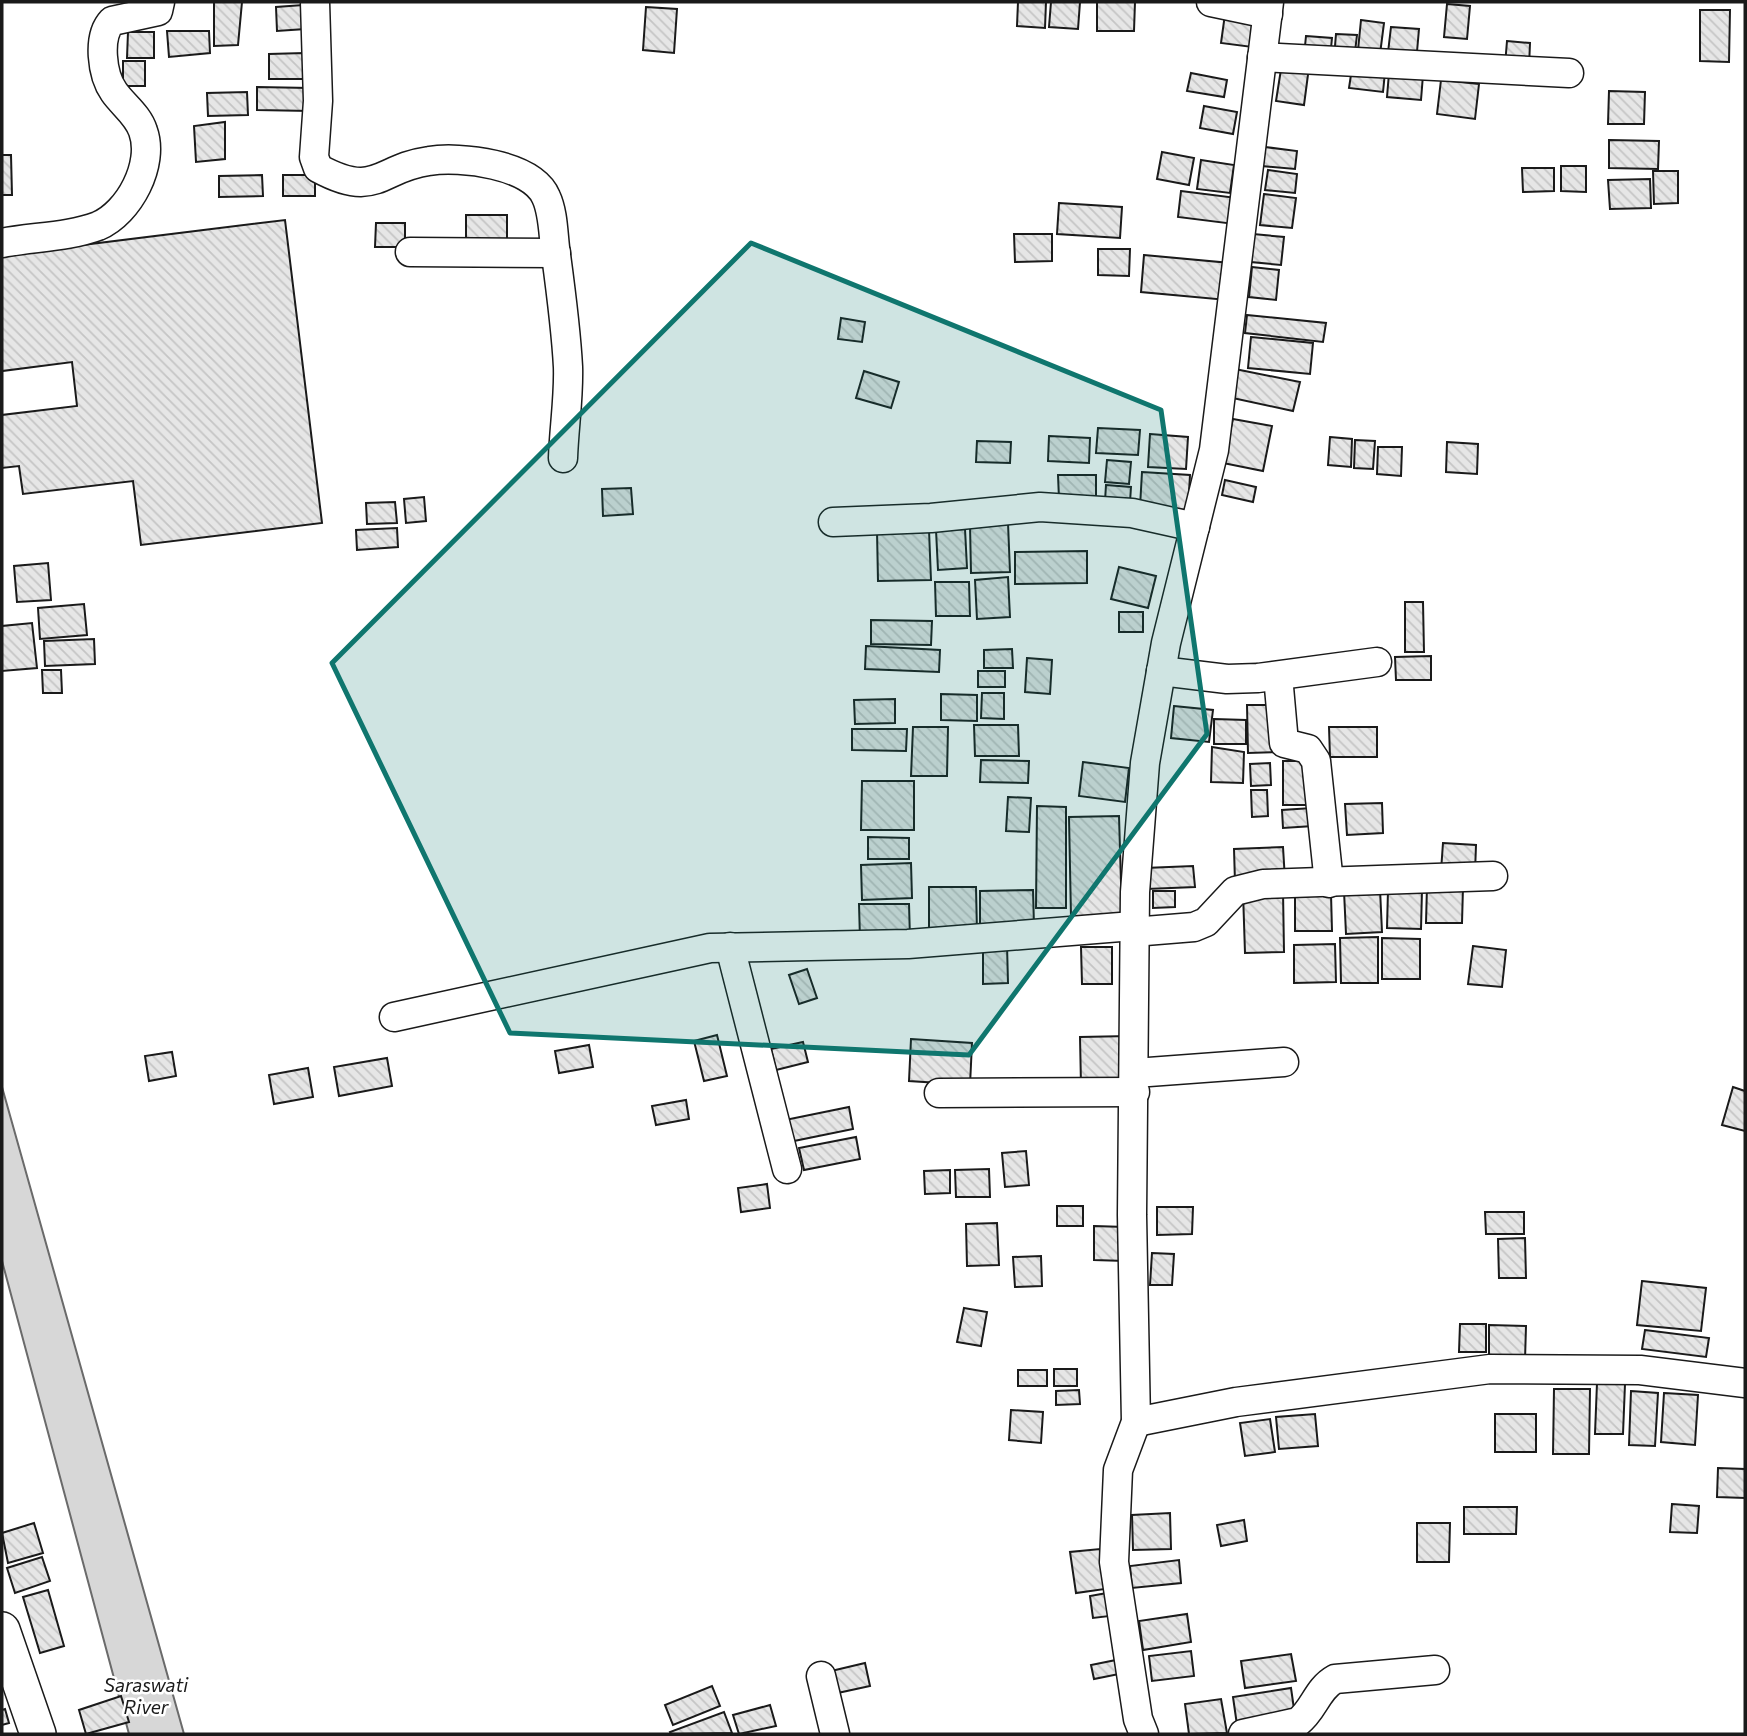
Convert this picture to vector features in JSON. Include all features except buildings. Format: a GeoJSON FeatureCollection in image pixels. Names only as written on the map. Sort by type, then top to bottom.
{"type":"FeatureCollection","features":[{"type":"Feature","properties":{"kind":"main road"},"geometry":{"type":"LineString","coordinates":[[2,1630],[38,1734]]}},
{"type":"Feature","properties":{"kind":"street"},"geometry":{"type":"LineString","coordinates":[[2,243],[94,227],[121,211],[135,189],[146,140],[142,127],[107,80],[102,47],[107,26],[112,21],[153,13],[158,11],[160,2]]}},
{"type":"Feature","properties":{"kind":"street"},"geometry":{"type":"LineString","coordinates":[[315,2],[318,101],[314,157],[318,168],[352,183],[371,182],[423,162],[448,158],[493,164],[528,178],[546,195],[556,253],[568,368],[563,458]]}},
{"type":"Feature","properties":{"kind":"street"},"geometry":{"type":"LineString","coordinates":[[1144,1734],[1138,1719],[1114,1562],[1118,1470],[1136,1422],[1132,1215],[1135,1083],[1133,929],[1145,763],[1161,671],[1214,450],[1269,8],[1211,2]]}},
{"type":"Feature","properties":{"kind":"street"},"geometry":{"type":"LineString","coordinates":[[1262,57],[1569,73]]}},
{"type":"Feature","properties":{"kind":"street"},"geometry":{"type":"LineString","coordinates":[[410,252],[556,253]]}},
{"type":"Feature","properties":{"kind":"street"},"geometry":{"type":"LineString","coordinates":[[833,522],[931,518],[1040,507],[1132,513],[1195,527]]}},
{"type":"Feature","properties":{"kind":"street"},"geometry":{"type":"LineString","coordinates":[[1161,671],[1227,679],[1278,676],[1377,662]]}},
{"type":"Feature","properties":{"kind":"street"},"geometry":{"type":"LineString","coordinates":[[1278,676],[1284,744],[1308,749],[1316,761],[1329,883]]}},
{"type":"Feature","properties":{"kind":"street"},"geometry":{"type":"LineString","coordinates":[[394,1017],[710,948],[908,944],[1133,929],[1172,930],[1206,922],[1235,891],[1263,884],[1493,876]]}},
{"type":"Feature","properties":{"kind":"street"},"geometry":{"type":"LineString","coordinates":[[730,947],[787,1169]]}},
{"type":"Feature","properties":{"kind":"street"},"geometry":{"type":"LineString","coordinates":[[939,1093],[1135,1083],[1284,1062]]}},
{"type":"Feature","properties":{"kind":"street"},"geometry":{"type":"LineString","coordinates":[[1136,1422],[1236,1402],[1490,1369],[1640,1370],[1745,1383]]}},
{"type":"Feature","properties":{"kind":"street"},"geometry":{"type":"LineString","coordinates":[[1243,1734],[1298,1721],[1310,1709],[1325,1685],[1335,1679],[1435,1670]]}},
{"type":"Feature","properties":{"kind":"street"},"geometry":{"type":"LineString","coordinates":[[821,1676],[835,1734]]}},
{"type":"Feature","properties":{"kind":"highlighted area"},"geometry":{"type":"Polygon","coordinates":[[[751,243],[1161,410],[1207,734],[969,1055],[510,1033],[332,663],[751,243]]]}},
{"type":"Feature","properties":{"kind":"water","name":"Saraswati River"},"geometry":{"type":"Polygon","coordinates":[[[2,1087],[184,1734],[129,1734],[2,1261],[2,1087]]]}}]}
